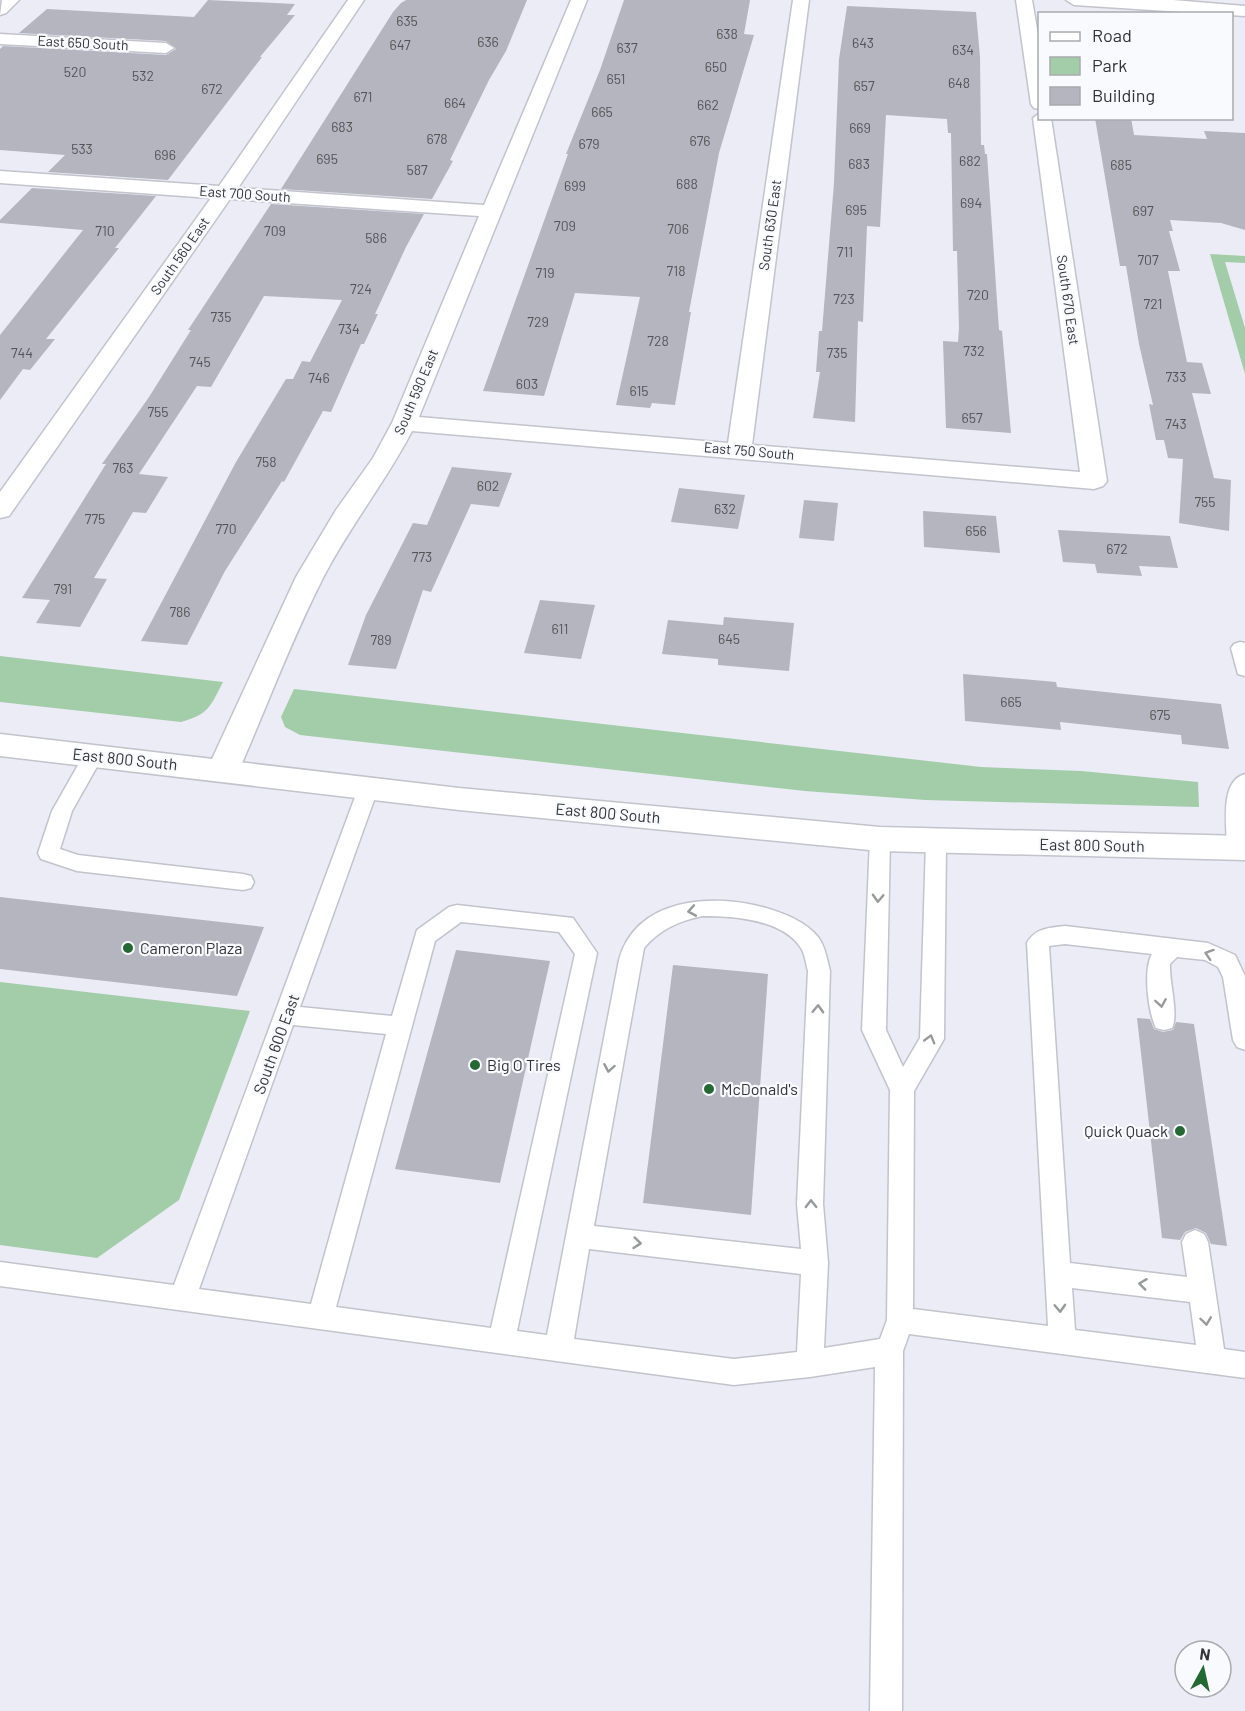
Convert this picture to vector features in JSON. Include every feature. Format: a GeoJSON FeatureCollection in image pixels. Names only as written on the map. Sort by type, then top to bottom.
{"type":"FeatureCollection","features":[{"type":"Feature","properties":{"kind":"street"},"geometry":{"type":"LineString","coordinates":[[0,10],[11,0]]}},
{"type":"Feature","properties":{"kind":"street","name":"South 560 East"},"geometry":{"type":"LineString","coordinates":[[0,510],[225,192],[356,0]]}},
{"type":"Feature","properties":{"kind":"street","name":"South 590 East"},"geometry":{"type":"LineString","coordinates":[[223,770],[310,577],[349,510],[385,459],[404,423],[579,0]]}},
{"type":"Feature","properties":{"kind":"street","name":"South 630 East"},"geometry":{"type":"LineString","coordinates":[[738,450],[801,0]]}},
{"type":"Feature","properties":{"kind":"street"},"geometry":{"type":"LineString","coordinates":[[1024,0],[1038,91]]}},
{"type":"Feature","properties":{"kind":"street"},"geometry":{"type":"LineString","coordinates":[[1074,0],[1245,11]]}},
{"type":"Feature","properties":{"kind":"street","name":"East 650 South"},"geometry":{"type":"LineString","coordinates":[[0,39],[166,48]]}},
{"type":"Feature","properties":{"kind":"street","name":"South 670 East"},"geometry":{"type":"LineString","coordinates":[[1042,120],[1094,481]]}},
{"type":"Feature","properties":{"kind":"street","name":"East 700 South"},"geometry":{"type":"LineString","coordinates":[[0,177],[490,211]]}},
{"type":"Feature","properties":{"kind":"street","name":"East 750 South"},"geometry":{"type":"LineString","coordinates":[[404,423],[1094,481]]}},
{"type":"Feature","properties":{"kind":"street","name":"East 800 South"},"geometry":{"type":"LineString","coordinates":[[0,745],[368,789],[880,839],[1233,848]]}},
{"type":"Feature","properties":{"kind":"lane"},"geometry":{"type":"LineString","coordinates":[[1240,648],[1245,670]]}},
{"type":"Feature","properties":{"kind":"lane"},"geometry":{"type":"LineString","coordinates":[[93,756],[62,811],[48,853],[77,863],[243,882]]}},
{"type":"Feature","properties":{"kind":"lane"},"geometry":{"type":"LineString","coordinates":[[1233,848],[1238,788],[1245,781]]}},
{"type":"Feature","properties":{"kind":"lane","name":"South 600 East"},"geometry":{"type":"LineString","coordinates":[[182,1299],[368,789]]}},
{"type":"Feature","properties":{"kind":"lane"},"geometry":{"type":"LineString","coordinates":[[880,839],[874,1030],[903,1090],[900,1320],[889,1351],[886,1711]]}},
{"type":"Feature","properties":{"kind":"lane"},"geometry":{"type":"LineString","coordinates":[[903,1090],[932,1039],[936,842]]}},
{"type":"Feature","properties":{"kind":"lane"},"geometry":{"type":"LineString","coordinates":[[558,1350],[624,983],[637,941],[662,920],[693,909],[728,909],[765,915],[791,926],[810,944],[819,971],[810,1204],[815,1263],[810,1364]]}},
{"type":"Feature","properties":{"kind":"lane"},"geometry":{"type":"LineString","coordinates":[[320,1318],[425,936],[457,913],[565,924],[586,953],[501,1342]]}},
{"type":"Feature","properties":{"kind":"lane"},"geometry":{"type":"LineString","coordinates":[[1062,1341],[1038,943],[1045,937],[1065,935],[1208,952],[1227,962],[1234,976],[1245,1040]]}},
{"type":"Feature","properties":{"kind":"lane"},"geometry":{"type":"LineString","coordinates":[[1164,1021],[1158,979],[1160,961],[1173,948]]}},
{"type":"Feature","properties":{"kind":"lane"},"geometry":{"type":"LineString","coordinates":[[287,1015],[399,1026]]}},
{"type":"Feature","properties":{"kind":"lane"},"geometry":{"type":"LineString","coordinates":[[579,1236],[815,1263]]}},
{"type":"Feature","properties":{"kind":"lane"},"geometry":{"type":"LineString","coordinates":[[1195,1242],[1212,1361]]}},
{"type":"Feature","properties":{"kind":"lane"},"geometry":{"type":"LineString","coordinates":[[0,1274],[734,1372],[810,1364],[889,1351]]}},
{"type":"Feature","properties":{"kind":"lane"},"geometry":{"type":"LineString","coordinates":[[1058,1274],[1201,1291]]}},
{"type":"Feature","properties":{"kind":"lane"},"geometry":{"type":"LineString","coordinates":[[900,1320],[1245,1365]]}},
{"type":"Feature","properties":{"kind":"green space"},"geometry":{"type":"Polygon","coordinates":[[[1210,254],[1245,256],[1245,263],[1225,262],[1245,328],[1245,374],[1210,254]]]}},
{"type":"Feature","properties":{"kind":"green space"},"geometry":{"type":"Polygon","coordinates":[[[0,656],[223,682],[208,708],[198,716],[181,722],[0,702],[0,656]]]}},
{"type":"Feature","properties":{"kind":"green space"},"geometry":{"type":"Polygon","coordinates":[[[294,689],[981,767],[1081,771],[1198,782],[1199,807],[925,800],[805,791],[300,735],[285,727],[281,717],[294,689]]]}},
{"type":"Feature","properties":{"kind":"green space"},"geometry":{"type":"Polygon","coordinates":[[[0,982],[250,1011],[179,1200],[97,1258],[0,1245],[0,982]]]}},
{"type":"Feature","properties":{"kind":"building"},"geometry":{"type":"Polygon","coordinates":[[[208,0],[295,4],[287,15],[295,15],[260,57],[262,57],[168,180],[48,172],[65,155],[0,150],[0,49],[3,46],[166,55],[176,49],[166,41],[19,33],[47,9],[194,17],[208,0]]]}},
{"type":"Feature","properties":{"kind":"building"},"geometry":{"type":"Polygon","coordinates":[[[406,0],[527,0],[506,51],[489,80],[450,160],[453,161],[432,199],[281,189],[393,12],[406,0]]]}},
{"type":"Feature","properties":{"kind":"building"},"geometry":{"type":"Polygon","coordinates":[[[624,0],[750,0],[744,34],[754,35],[719,153],[689,312],[691,312],[675,405],[652,403],[650,408],[616,405],[640,297],[575,293],[544,396],[483,391],[568,154],[566,154],[600,70],[624,0]]]}},
{"type":"Feature","properties":{"kind":"building"},"geometry":{"type":"Polygon","coordinates":[[[847,6],[976,12],[980,57],[981,145],[984,145],[985,154],[987,154],[999,330],[1002,331],[1011,433],[946,428],[943,341],[958,342],[959,328],[957,251],[953,251],[951,133],[948,133],[947,119],[886,115],[880,227],[867,226],[863,322],[858,321],[855,422],[813,418],[820,372],[816,372],[819,331],[822,331],[834,183],[839,59],[847,6]]]}},
{"type":"Feature","properties":{"kind":"building"},"geometry":{"type":"Polygon","coordinates":[[[1095,120],[1131,120],[1134,135],[1207,139],[1204,131],[1245,133],[1245,230],[1221,223],[1170,220],[1173,231],[1169,231],[1180,271],[1168,271],[1187,362],[1202,363],[1211,394],[1192,393],[1214,478],[1231,480],[1229,531],[1179,523],[1183,459],[1168,458],[1164,440],[1156,440],[1149,404],[1153,405],[1139,344],[1126,266],[1120,266],[1095,120]]]}},
{"type":"Feature","properties":{"kind":"building"},"geometry":{"type":"Polygon","coordinates":[[[32,188],[156,196],[115,248],[119,248],[46,339],[55,339],[30,370],[23,369],[0,400],[0,335],[83,230],[0,223],[0,220],[32,188]]]}},
{"type":"Feature","properties":{"kind":"building"},"geometry":{"type":"Polygon","coordinates":[[[271,204],[424,214],[406,247],[375,314],[378,314],[364,344],[361,344],[331,412],[323,411],[284,482],[282,481],[225,571],[187,645],[141,641],[236,462],[286,379],[293,379],[302,361],[310,362],[342,300],[264,296],[211,387],[197,386],[139,474],[168,477],[146,513],[133,512],[94,578],[107,579],[80,627],[36,623],[50,600],[22,598],[106,464],[102,464],[149,397],[191,330],[188,330],[271,204]]]}},
{"type":"Feature","properties":{"kind":"building"},"geometry":{"type":"Polygon","coordinates":[[[452,467],[512,473],[499,507],[471,504],[431,592],[423,590],[396,669],[348,665],[366,615],[413,523],[427,525],[452,467]]]}},
{"type":"Feature","properties":{"kind":"building"},"geometry":{"type":"Polygon","coordinates":[[[679,488],[745,495],[738,529],[671,522],[679,488]]]}},
{"type":"Feature","properties":{"kind":"building"},"geometry":{"type":"Polygon","coordinates":[[[804,500],[838,503],[834,541],[799,538],[804,500]]]}},
{"type":"Feature","properties":{"kind":"building"},"geometry":{"type":"Polygon","coordinates":[[[923,511],[996,516],[1000,553],[924,547],[923,511]]]}},
{"type":"Feature","properties":{"kind":"building"},"geometry":{"type":"Polygon","coordinates":[[[1058,530],[1170,536],[1178,568],[1139,566],[1142,576],[1097,573],[1095,564],[1063,562],[1058,530]]]}},
{"type":"Feature","properties":{"kind":"building"},"geometry":{"type":"Polygon","coordinates":[[[540,600],[595,605],[581,659],[524,653],[540,600]]]}},
{"type":"Feature","properties":{"kind":"building"},"geometry":{"type":"Polygon","coordinates":[[[724,617],[794,623],[789,671],[718,665],[718,659],[662,654],[668,620],[723,625],[724,617]]]}},
{"type":"Feature","properties":{"kind":"building"},"geometry":{"type":"Polygon","coordinates":[[[963,674],[1056,682],[1057,687],[1221,704],[1229,749],[1182,744],[1181,735],[1060,722],[1061,730],[965,721],[963,674]]]}},
{"type":"Feature","properties":{"kind":"building","name":"Cameron Plaza"},"geometry":{"type":"Polygon","coordinates":[[[0,897],[264,927],[237,996],[0,969],[0,897]]]}},
{"type":"Feature","properties":{"kind":"building","name":"Big O Tires"},"geometry":{"type":"Polygon","coordinates":[[[456,950],[550,961],[500,1183],[395,1169],[456,950]]]}},
{"type":"Feature","properties":{"kind":"building","name":"McDonald's"},"geometry":{"type":"Polygon","coordinates":[[[673,965],[768,974],[751,1215],[643,1203],[673,965]]]}},
{"type":"Feature","properties":{"kind":"building","name":"Quick Quack"},"geometry":{"type":"Polygon","coordinates":[[[1137,1018],[1150,1019],[1154,1029],[1163,1032],[1173,1030],[1176,1022],[1194,1024],[1227,1246],[1211,1244],[1206,1233],[1196,1228],[1185,1232],[1180,1240],[1162,1238],[1137,1018]]]}},
{"type":"Feature","properties":{"kind":"place","name":"Cameron Plaza"},"geometry":{"type":"Point","coordinates":[128,948]}},
{"type":"Feature","properties":{"kind":"place","name":"Big O Tires"},"geometry":{"type":"Point","coordinates":[475,1065]}},
{"type":"Feature","properties":{"kind":"place","name":"McDonald's"},"geometry":{"type":"Point","coordinates":[709,1089]}},
{"type":"Feature","properties":{"kind":"place","name":"Quick Quack"},"geometry":{"type":"Point","coordinates":[1180,1131]}}]}
